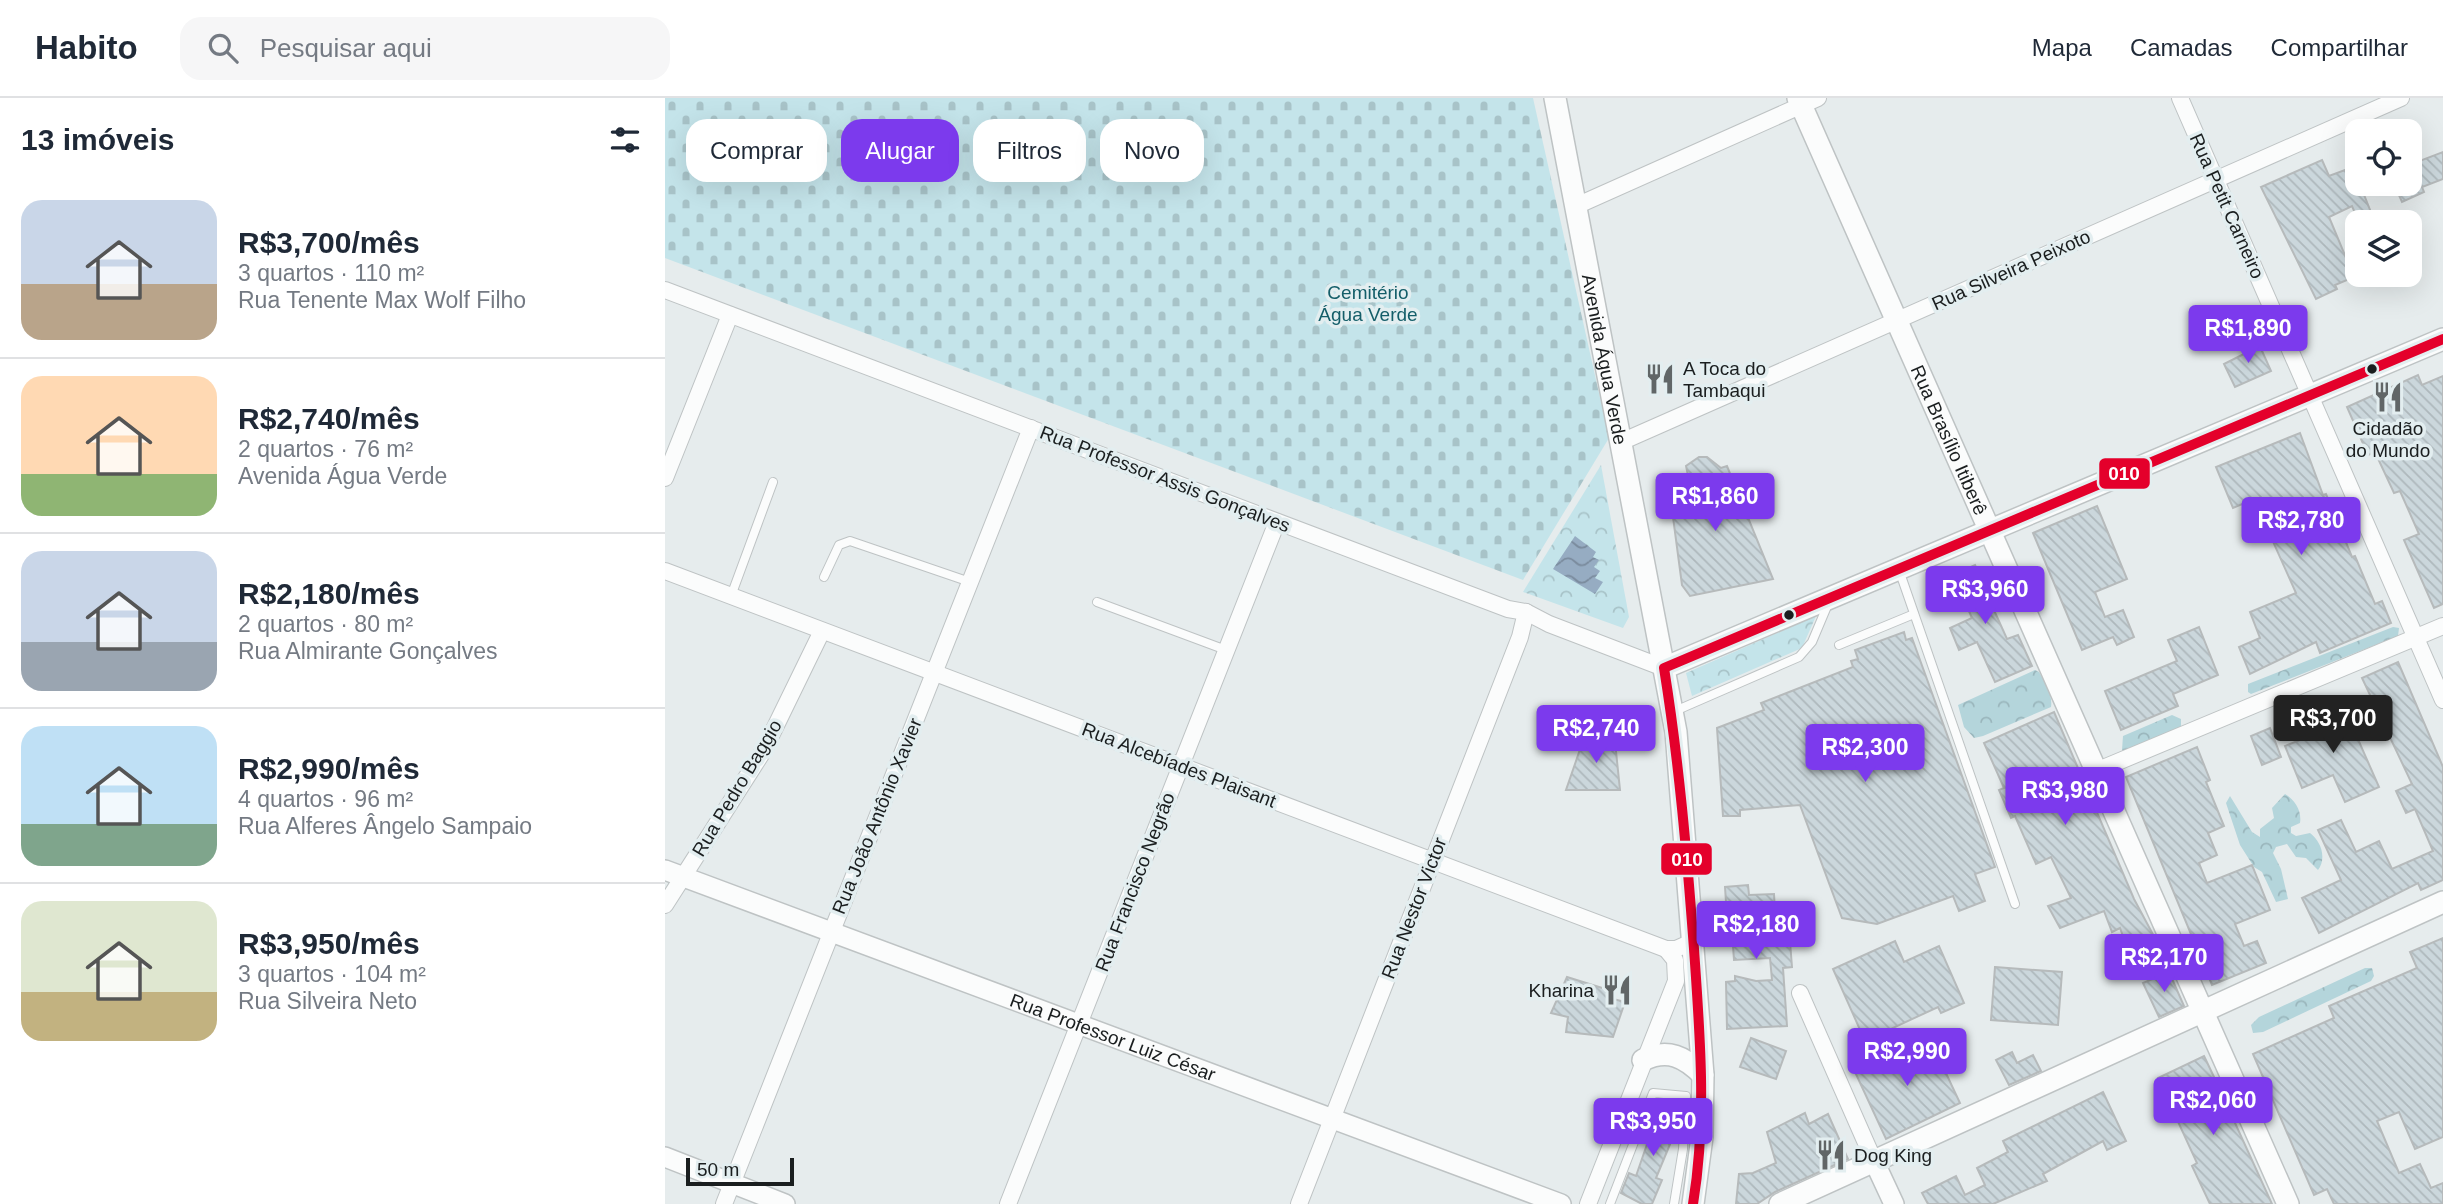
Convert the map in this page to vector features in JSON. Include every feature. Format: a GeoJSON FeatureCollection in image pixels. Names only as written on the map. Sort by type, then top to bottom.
{"type":"FeatureCollection","features":[{"type":"Feature","properties":{"kind":"main road","name":"Avenida Água Verde"},"geometry":{"type":"LineString","coordinates":[[1555,98],[1664,668],[1681,780],[1703,1075],[1702,1137],[1693,1204]]}},
{"type":"Feature","properties":{"kind":"main road","name":"Rua Brasílio Itiberê"},"geometry":{"type":"LineString","coordinates":[[1806,100],[1897,321],[2288,1204]]}},
{"type":"Feature","properties":{"kind":"main road"},"geometry":{"type":"LineString","coordinates":[[1664,668],[2443,339]]}},
{"type":"Feature","properties":{"kind":"main road"},"geometry":{"type":"LineString","coordinates":[[1780,1204],[2443,902]]}},
{"type":"Feature","properties":{"kind":"main road"},"geometry":{"type":"LineString","coordinates":[[1643,1060],[1672,1054],[1690,1062],[1703,1075]]}},
{"type":"Feature","properties":{"kind":"street","name":"Rua Petit Carneiro"},"geometry":{"type":"LineString","coordinates":[[2180,98],[2443,700]]}},
{"type":"Feature","properties":{"kind":"street","name":"Rua Silveira Peixoto"},"geometry":{"type":"LineString","coordinates":[[1621,442],[2401,98]]}},
{"type":"Feature","properties":{"kind":"street"},"geometry":{"type":"LineString","coordinates":[[1576,206],[1806,100]]}},
{"type":"Feature","properties":{"kind":"street","name":"Rua Professor Assis Gonçalves"},"geometry":{"type":"LineString","coordinates":[[665,290],[1508,609],[1526,612],[1549,624],[1664,668]]}},
{"type":"Feature","properties":{"kind":"street"},"geometry":{"type":"LineString","coordinates":[[665,478],[672,440],[730,315]]}},
{"type":"Feature","properties":{"kind":"street","name":"Rua João Antônio Xavier"},"geometry":{"type":"LineString","coordinates":[[724,1204],[1031,428]]}},
{"type":"Feature","properties":{"kind":"street","name":"Rua Francisco Negrão"},"geometry":{"type":"LineString","coordinates":[[1008,1204],[1277,522]]}},
{"type":"Feature","properties":{"kind":"street","name":"Rua Alcebíades Plaisant"},"geometry":{"type":"LineString","coordinates":[[665,571],[1666,949]]}},
{"type":"Feature","properties":{"kind":"street","name":"Rua Nestor Victor"},"geometry":{"type":"LineString","coordinates":[[1299,1204],[1520,637],[1526,612]]}},
{"type":"Feature","properties":{"kind":"street"},"geometry":{"type":"LineString","coordinates":[[2096,771],[2443,626]]}},
{"type":"Feature","properties":{"kind":"street","name":"Rua Pedro Baggio"},"geometry":{"type":"LineString","coordinates":[[665,905],[674,873],[764,750],[822,631]]}},
{"type":"Feature","properties":{"kind":"street","name":"Rua Professor Luiz César"},"geometry":{"type":"LineString","coordinates":[[674,873],[1561,1204]]}},
{"type":"Feature","properties":{"kind":"street"},"geometry":{"type":"LineString","coordinates":[[1666,949],[1676,949],[1694,941]]}},
{"type":"Feature","properties":{"kind":"street"},"geometry":{"type":"LineString","coordinates":[[1588,1204],[1676,981],[1675,960],[1666,949]]}},
{"type":"Feature","properties":{"kind":"street"},"geometry":{"type":"LineString","coordinates":[[1800,993],[1893,1204]]}},
{"type":"Feature","properties":{"kind":"street"},"geometry":{"type":"LineString","coordinates":[[665,1157],[785,1204]]}},
{"type":"Feature","properties":{"kind":"lane"},"geometry":{"type":"LineString","coordinates":[[731,596],[773,482]]}},
{"type":"Feature","properties":{"kind":"lane"},"geometry":{"type":"LineString","coordinates":[[824,577],[839,545],[850,541],[970,582]]}},
{"type":"Feature","properties":{"kind":"lane"},"geometry":{"type":"LineString","coordinates":[[1898,569],[2015,904]]}},
{"type":"Feature","properties":{"kind":"lane"},"geometry":{"type":"LineString","coordinates":[[1672,712],[1800,657],[1812,642],[1831,598]]}},
{"type":"Feature","properties":{"kind":"lane"},"geometry":{"type":"LineString","coordinates":[[1097,602],[1226,650]]}},
{"type":"Feature","properties":{"kind":"lane"},"geometry":{"type":"LineString","coordinates":[[1839,645],[1914,614]]}},
{"type":"Feature","properties":{"kind":"lane"},"geometry":{"type":"LineString","coordinates":[[1610,1204],[1653,1093],[1686,1096],[1683,1149],[1674,1204]]}},
{"type":"Feature","properties":{"kind":"green space","name":"Cemitério Água Verde"},"geometry":{"type":"Polygon","coordinates":[[[665,98],[1533,98],[1609,438],[1523,580],[665,258],[665,98]]]}},
{"type":"Feature","properties":{"kind":"green space"},"geometry":{"type":"Polygon","coordinates":[[[1601,465],[1629,617],[1623,628],[1523,592],[1601,465]]]}},
{"type":"Feature","properties":{"kind":"green space"},"geometry":{"type":"Polygon","coordinates":[[[1816,616],[1802,648],[1692,696],[1686,673],[1816,616]]]}},
{"type":"Feature","properties":{"kind":"green space"},"geometry":{"type":"Polygon","coordinates":[[[2393,627],[2399,628],[2398,636],[2251,694],[2248,692],[2248,684],[2393,627]]]}},
{"type":"Feature","properties":{"kind":"green space"},"geometry":{"type":"Polygon","coordinates":[[[2035,670],[2039,672],[2048,689],[2051,707],[1974,738],[1964,727],[1958,705],[2035,670]]]}},
{"type":"Feature","properties":{"kind":"green space"},"geometry":{"type":"Polygon","coordinates":[[[2172,715],[2181,719],[2181,729],[2125,752],[2122,750],[2123,736],[2172,715]]]}},
{"type":"Feature","properties":{"kind":"green space"},"geometry":{"type":"Polygon","coordinates":[[[2285,794],[2295,803],[2300,814],[2300,823],[2291,827],[2291,833],[2296,836],[2310,833],[2314,836],[2320,845],[2322,860],[2318,870],[2306,858],[2296,857],[2287,844],[2276,847],[2273,853],[2281,869],[2288,899],[2276,902],[2262,872],[2254,867],[2240,845],[2226,803],[2230,796],[2252,832],[2260,837],[2260,829],[2274,818],[2272,808],[2285,794]]]}},
{"type":"Feature","properties":{"kind":"green space"},"geometry":{"type":"Polygon","coordinates":[[[2365,968],[2372,968],[2374,976],[2371,981],[2263,1032],[2253,1033],[2251,1025],[2259,1017],[2365,968]]]}},
{"type":"Feature","properties":{"kind":"water"},"geometry":{"type":"Polygon","coordinates":[[[1575,536],[1596,552],[1593,557],[1599,560],[1594,567],[1600,571],[1595,578],[1603,582],[1595,594],[1553,569],[1575,536]]]}},
{"type":"Feature","properties":{"kind":"building"},"geometry":{"type":"Polygon","coordinates":[[[2443,152],[2443,179],[2422,187],[2422,160],[2443,152]]]}},
{"type":"Feature","properties":{"kind":"building"},"geometry":{"type":"Polygon","coordinates":[[[2322,160],[2329,176],[2345,170],[2345,196],[2364,196],[2370,210],[2354,210],[2352,206],[2329,217],[2345,255],[2345,281],[2335,285],[2337,289],[2316,299],[2261,187],[2322,160]]]}},
{"type":"Feature","properties":{"kind":"building"},"geometry":{"type":"Polygon","coordinates":[[[2399,196],[2415,196],[2402,202],[2399,196]]]}},
{"type":"Feature","properties":{"kind":"building"},"geometry":{"type":"Polygon","coordinates":[[[2258,342],[2271,371],[2235,387],[2224,364],[2244,354],[2242,349],[2258,342]]]}},
{"type":"Feature","properties":{"kind":"building"},"geometry":{"type":"Polygon","coordinates":[[[2418,375],[2422,385],[2443,376],[2443,604],[2434,608],[2404,540],[2419,534],[2400,491],[2394,493],[2375,452],[2368,455],[2347,407],[2418,375]]]}},
{"type":"Feature","properties":{"kind":"building"},"geometry":{"type":"Polygon","coordinates":[[[2300,433],[2323,495],[2326,494],[2352,557],[2355,556],[2375,604],[2382,601],[2391,623],[2320,653],[2316,642],[2250,674],[2239,647],[2260,638],[2250,612],[2296,593],[2254,499],[2233,508],[2216,467],[2300,433]]]}},
{"type":"Feature","properties":{"kind":"building"},"geometry":{"type":"Polygon","coordinates":[[[1699,457],[1707,457],[1721,468],[1727,466],[1773,579],[1690,596],[1682,585],[1671,502],[1689,480],[1686,466],[1699,457]]]}},
{"type":"Feature","properties":{"kind":"building"},"geometry":{"type":"Polygon","coordinates":[[[2097,506],[2127,579],[2095,592],[2105,617],[2123,610],[2134,637],[2117,645],[2113,637],[2082,650],[2033,533],[2097,506]]]}},
{"type":"Feature","properties":{"kind":"building"},"geometry":{"type":"Polygon","coordinates":[[[1975,565],[1985,589],[1990,587],[1998,606],[1993,608],[2007,639],[2018,635],[2032,666],[1995,682],[1977,642],[1959,650],[1950,628],[1972,618],[1961,593],[1948,599],[1939,581],[1975,565]]]}},
{"type":"Feature","properties":{"kind":"building"},"geometry":{"type":"Polygon","coordinates":[[[2199,627],[2218,675],[2173,694],[2178,706],[2121,730],[2105,691],[2177,661],[2168,640],[2199,627]]]}},
{"type":"Feature","properties":{"kind":"building"},"geometry":{"type":"Polygon","coordinates":[[[1904,632],[1906,640],[1912,638],[1995,867],[1975,874],[1985,901],[1959,911],[1953,896],[1877,924],[1842,918],[1800,805],[1740,810],[1740,816],[1723,816],[1717,728],[1764,710],[1761,703],[1853,667],[1851,661],[1858,659],[1855,650],[1904,632]]]}},
{"type":"Feature","properties":{"kind":"building"},"geometry":{"type":"Polygon","coordinates":[[[2398,662],[2443,767],[2443,880],[2421,890],[2418,883],[2319,933],[2302,898],[2341,880],[2318,830],[2341,820],[2356,852],[2379,841],[2392,869],[2433,851],[2415,809],[2406,813],[2396,791],[2412,784],[2362,678],[2398,662]]]}},
{"type":"Feature","properties":{"kind":"building"},"geometry":{"type":"Polygon","coordinates":[[[2342,703],[2379,787],[2345,802],[2333,775],[2302,788],[2285,746],[2315,734],[2308,718],[2342,703]]]}},
{"type":"Feature","properties":{"kind":"building"},"geometry":{"type":"Polygon","coordinates":[[[2054,712],[2134,899],[2157,942],[2129,953],[2120,928],[2112,932],[2104,911],[2060,928],[2048,906],[2071,898],[2051,857],[2036,864],[2015,816],[2011,818],[1999,790],[2004,788],[1984,743],[2054,712]]]}},
{"type":"Feature","properties":{"kind":"building"},"geometry":{"type":"Polygon","coordinates":[[[2270,728],[2281,757],[2262,765],[2251,736],[2270,728]]]}},
{"type":"Feature","properties":{"kind":"building"},"geometry":{"type":"Polygon","coordinates":[[[1614,732],[1620,790],[1566,790],[1585,735],[1614,732]]]}},
{"type":"Feature","properties":{"kind":"building"},"geometry":{"type":"Polygon","coordinates":[[[2197,747],[2210,780],[2206,782],[2224,826],[2208,833],[2217,855],[2199,863],[2207,883],[2252,865],[2270,910],[2235,924],[2244,946],[2257,941],[2266,963],[2212,985],[2126,777],[2197,747]]]}},
{"type":"Feature","properties":{"kind":"building"},"geometry":{"type":"Polygon","coordinates":[[[1748,885],[1749,895],[1774,894],[1776,930],[1789,929],[1792,967],[1783,968],[1787,1026],[1727,1029],[1726,982],[1735,981],[1735,976],[1756,981],[1772,980],[1770,958],[1734,960],[1732,932],[1728,933],[1725,887],[1748,885]]]}},
{"type":"Feature","properties":{"kind":"building"},"geometry":{"type":"Polygon","coordinates":[[[2443,938],[2443,1137],[2415,1149],[2399,1112],[2377,1121],[2399,1173],[2420,1164],[2431,1188],[2443,1183],[2443,1204],[2334,1204],[2327,1189],[2314,1195],[2253,1054],[2334,1018],[2329,1006],[2417,968],[2410,952],[2443,938]]]}},
{"type":"Feature","properties":{"kind":"building"},"geometry":{"type":"Polygon","coordinates":[[[1895,941],[1904,962],[1939,946],[1964,1003],[1941,1013],[1938,1007],[1865,1041],[1833,969],[1895,941]]]}},
{"type":"Feature","properties":{"kind":"building"},"geometry":{"type":"Polygon","coordinates":[[[1995,967],[2062,972],[2058,1025],[1991,1020],[1995,967]]]}},
{"type":"Feature","properties":{"kind":"building"},"geometry":{"type":"Polygon","coordinates":[[[2169,972],[2184,1006],[2159,1017],[2143,983],[2169,972]]]}},
{"type":"Feature","properties":{"kind":"building"},"geometry":{"type":"Polygon","coordinates":[[[1567,977],[1612,991],[1613,999],[1625,1002],[1613,1037],[1566,1032],[1568,1017],[1551,1013],[1567,977]]]}},
{"type":"Feature","properties":{"kind":"building"},"geometry":{"type":"Polygon","coordinates":[[[1929,1037],[1960,1103],[1886,1139],[1855,1072],[1929,1037]]]}},
{"type":"Feature","properties":{"kind":"building"},"geometry":{"type":"Polygon","coordinates":[[[1751,1038],[1786,1051],[1776,1079],[1740,1067],[1751,1038]]]}},
{"type":"Feature","properties":{"kind":"building"},"geometry":{"type":"Polygon","coordinates":[[[2012,1052],[2017,1063],[2033,1055],[2041,1071],[2009,1085],[1996,1060],[2012,1052]]]}},
{"type":"Feature","properties":{"kind":"building"},"geometry":{"type":"Polygon","coordinates":[[[2204,1056],[2272,1204],[2210,1204],[2192,1166],[2197,1163],[2158,1078],[2204,1056]]]}},
{"type":"Feature","properties":{"kind":"building"},"geometry":{"type":"Polygon","coordinates":[[[2103,1092],[2126,1141],[2107,1150],[2103,1141],[2043,1174],[2047,1181],[1993,1204],[1928,1204],[1922,1193],[1956,1176],[1965,1195],[1985,1185],[1977,1168],[2008,1152],[2003,1141],[2103,1092]]]}},
{"type":"Feature","properties":{"kind":"building"},"geometry":{"type":"Polygon","coordinates":[[[1661,1104],[1679,1111],[1678,1125],[1656,1178],[1662,1180],[1652,1204],[1642,1204],[1621,1193],[1629,1173],[1636,1176],[1661,1104]]]}},
{"type":"Feature","properties":{"kind":"building"},"geometry":{"type":"Polygon","coordinates":[[[1805,1113],[1809,1124],[1828,1114],[1848,1159],[1775,1192],[1757,1204],[1736,1204],[1739,1174],[1753,1173],[1776,1163],[1767,1132],[1805,1113]]]}},
{"type":"Feature","properties":{"kind":"transit line","name":"010"},"geometry":{"type":"LineString","coordinates":[[1693,1204],[1701,1109],[1698,1013],[1682,808],[1664,668],[2443,339]]}},
{"type":"Feature","properties":{"kind":"place","name":"A Toca do Tambaqui"},"geometry":{"type":"Point","coordinates":[1660,379]}},
{"type":"Feature","properties":{"kind":"place","name":"Cidadão do Mundo"},"geometry":{"type":"Point","coordinates":[2388,397]}},
{"type":"Feature","properties":{"kind":"place","name":"Kharina"},"geometry":{"type":"Point","coordinates":[1617,990]}},
{"type":"Feature","properties":{"kind":"place","name":"Dog King"},"geometry":{"type":"Point","coordinates":[1831,1155]}}]}
